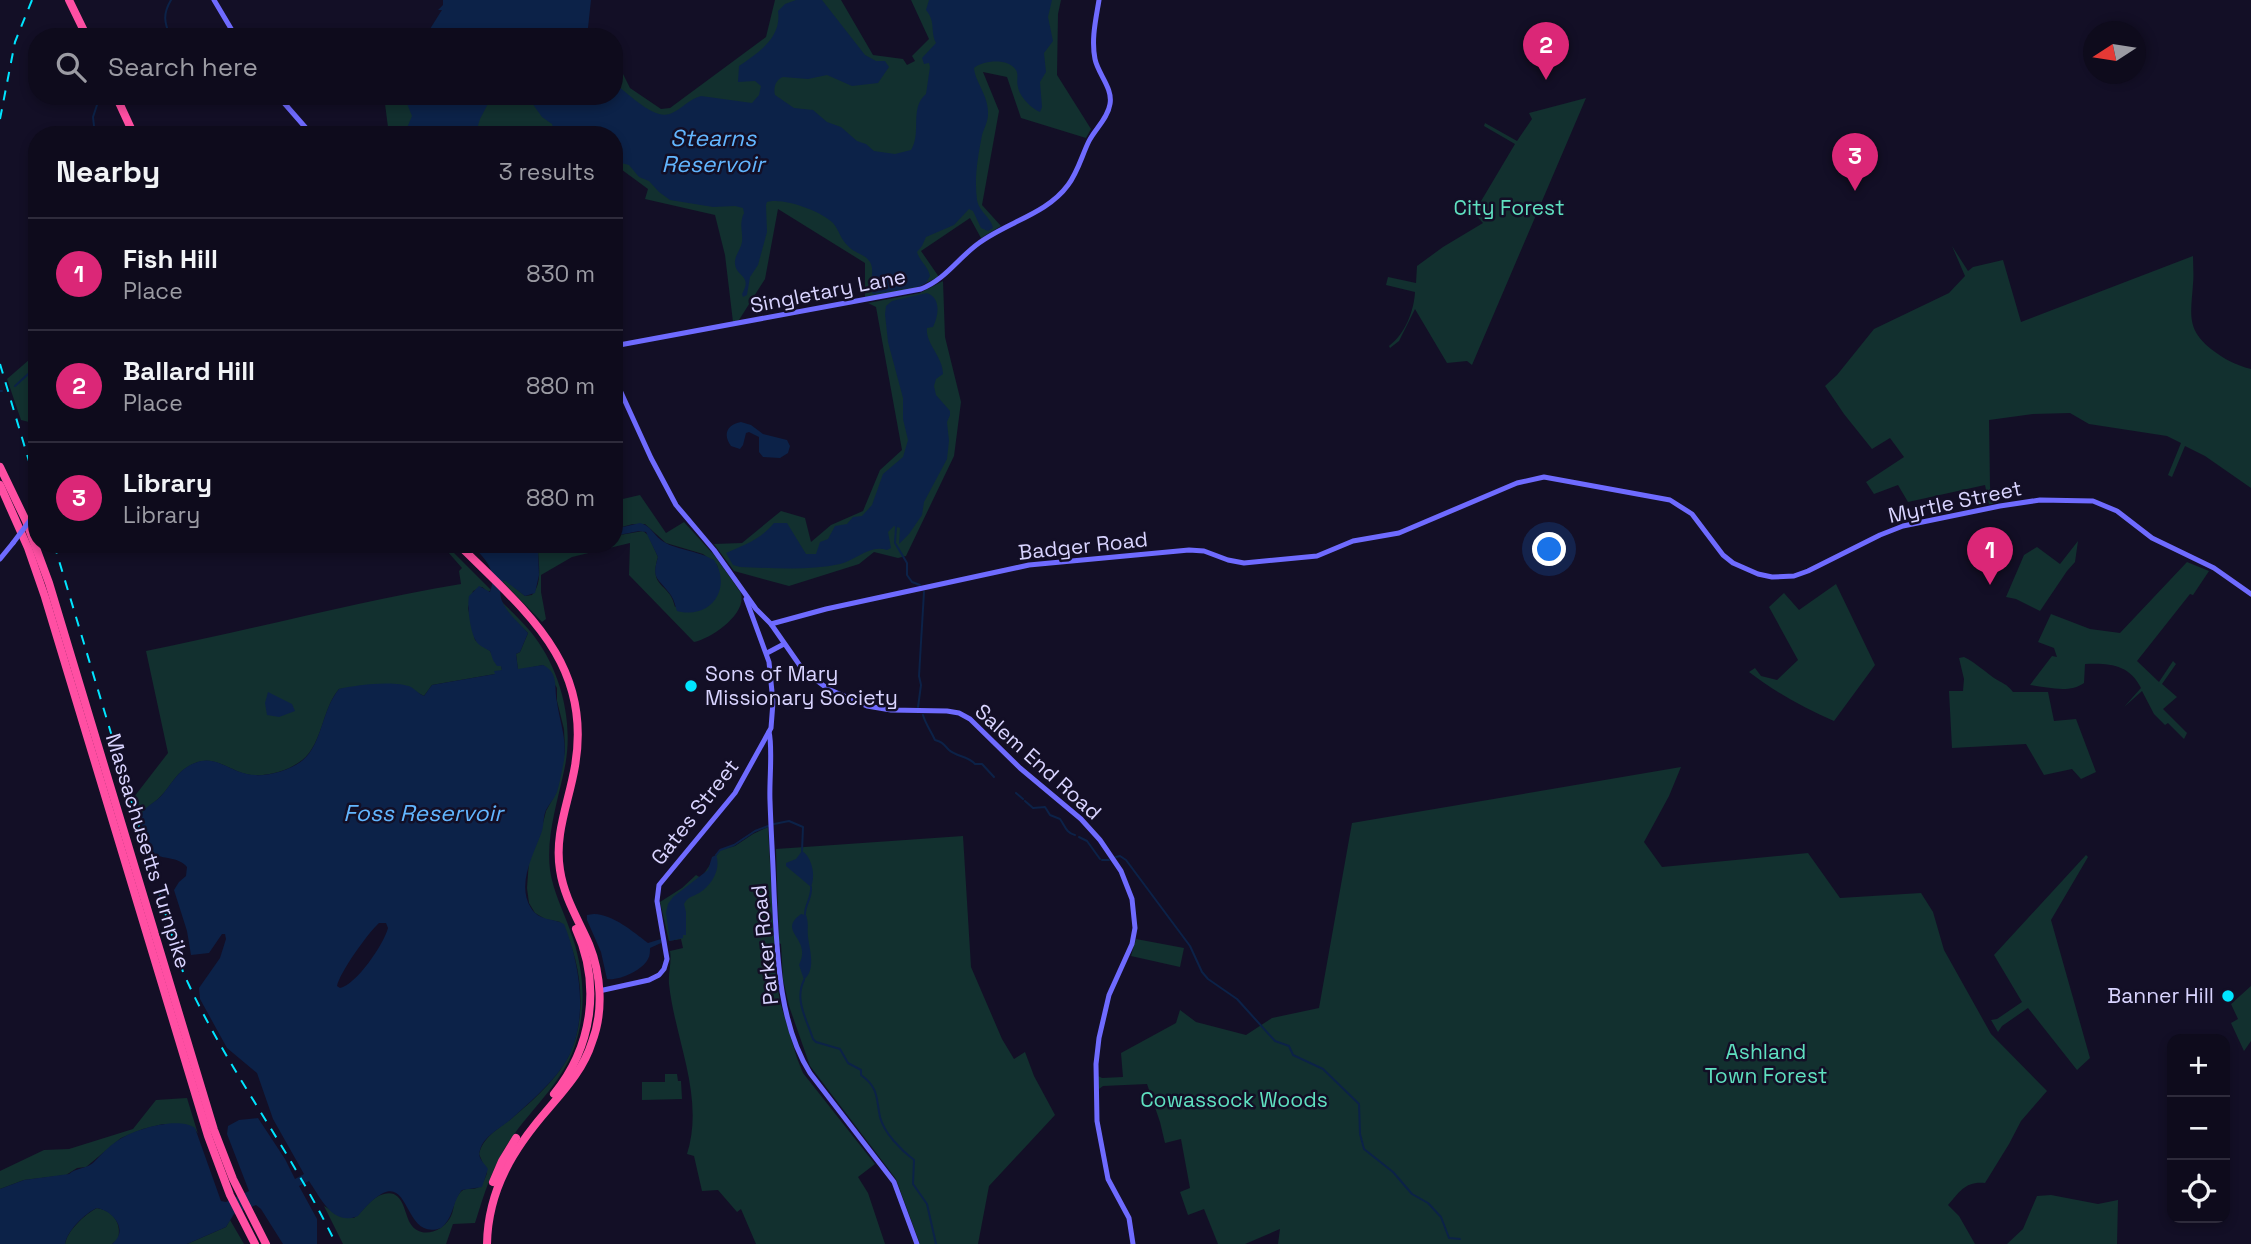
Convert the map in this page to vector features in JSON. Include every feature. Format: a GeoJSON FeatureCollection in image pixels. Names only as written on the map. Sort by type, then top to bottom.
{"type":"FeatureCollection","features":[{"type":"Feature","properties":{"kind":"highway"},"geometry":{"type":"LineString","coordinates":[[70,1],[78,28]]}},
{"type":"Feature","properties":{"kind":"highway"},"geometry":{"type":"LineString","coordinates":[[70,1],[83,28]]}},
{"type":"Feature","properties":{"kind":"highway"},"geometry":{"type":"LineString","coordinates":[[114,105],[124,126]]}},
{"type":"Feature","properties":{"kind":"highway"},"geometry":{"type":"LineString","coordinates":[[120,105],[130,126]]}},
{"type":"Feature","properties":{"kind":"highway","name":"Massachusetts Turnpike"},"geometry":{"type":"LineString","coordinates":[[0,467],[28,526]]}},
{"type":"Feature","properties":{"kind":"highway","name":"Massachusetts Turnpike"},"geometry":{"type":"LineString","coordinates":[[0,485],[28,550]]}},
{"type":"Feature","properties":{"kind":"highway","name":"Massachusetts Turnpike"},"geometry":{"type":"LineString","coordinates":[[29,553],[45,597],[200,1111],[255,1244]]}},
{"type":"Feature","properties":{"kind":"highway","name":"Massachusetts Turnpike"},"geometry":{"type":"LineString","coordinates":[[38,553],[235,1193]]}},
{"type":"Feature","properties":{"kind":"highway"},"geometry":{"type":"LineString","coordinates":[[461,553],[531,618],[551,643],[564,666],[572,692],[577,722],[577,748],[560,828],[559,860],[567,897],[593,956],[595,991],[596,1031],[590,1049],[577,1072],[525,1136],[507,1163],[492,1204],[487,1244]]}},
{"type":"Feature","properties":{"kind":"highway"},"geometry":{"type":"LineString","coordinates":[[466,553],[488,578]]}},
{"type":"Feature","properties":{"kind":"highway"},"geometry":{"type":"LineString","coordinates":[[481,1244],[487,1203],[497,1172],[512,1144],[557,1089],[574,1063],[586,1032],[595,991]]}},
{"type":"Feature","properties":{"kind":"highway","name":"Massachusetts Turnpike"},"geometry":{"type":"LineString","coordinates":[[246,1217],[266,1244]]}},
{"type":"Feature","properties":{"kind":"street"},"geometry":{"type":"LineString","coordinates":[[214,0],[231,28]]}},
{"type":"Feature","properties":{"kind":"street","name":"Singletary Lane"},"geometry":{"type":"LineString","coordinates":[[623,344],[921,289],[943,277],[981,242],[1052,201],[1070,183],[1110,103],[1094,53],[1099,0]]}},
{"type":"Feature","properties":{"kind":"street"},"geometry":{"type":"LineString","coordinates":[[286,105],[304,126]]}},
{"type":"Feature","properties":{"kind":"street","name":"Salem End Road"},"geometry":{"type":"LineString","coordinates":[[623,397],[676,505],[771,624],[796,662],[812,678],[848,699],[883,709],[947,710],[970,719],[1015,763],[1082,819],[1121,871],[1132,899],[1135,928],[1132,944],[1107,1003],[1098,1049],[1096,1080],[1098,1126],[1107,1176],[1129,1217],[1133,1244]]}},
{"type":"Feature","properties":{"kind":"street","name":"Myrtle Street"},"geometry":{"type":"LineString","coordinates":[[1399,533],[1517,483],[1544,477],[1670,500],[1692,514],[1723,555],[1733,563],[1765,576],[1787,577],[1808,571],[1903,526],[2019,503],[2048,499],[2086,500],[2112,508],[2144,533],[2207,565],[2251,594]]}},
{"type":"Feature","properties":{"kind":"street"},"geometry":{"type":"LineString","coordinates":[[0,559],[28,523]]}},
{"type":"Feature","properties":{"kind":"street","name":"Badger Road"},"geometry":{"type":"LineString","coordinates":[[771,624],[826,609],[1029,565],[1189,550],[1204,551],[1236,562],[1252,563],[1317,556],[1353,541],[1399,533]]}},
{"type":"Feature","properties":{"kind":"street","name":"Gates Street"},"geometry":{"type":"LineString","coordinates":[[595,991],[647,981],[662,972],[667,958],[657,903],[658,887],[734,793],[769,732],[773,702],[771,672],[767,653],[743,590]]}},
{"type":"Feature","properties":{"kind":"street","name":"Gates Street"},"geometry":{"type":"LineString","coordinates":[[760,633],[759,622],[762,615]]}},
{"type":"Feature","properties":{"kind":"street"},"geometry":{"type":"LineString","coordinates":[[767,653],[784,644]]}},
{"type":"Feature","properties":{"kind":"street","name":"Parker Road"},"geometry":{"type":"LineString","coordinates":[[769,732],[777,942],[782,993],[788,1016],[801,1056],[810,1073],[896,1184],[917,1244]]}},
{"type":"Feature","properties":{"kind":"green space","name":"Stearns Reservoir"},"geometry":{"type":"Polygon","coordinates":[[[775,0],[841,0],[873,55],[903,59],[907,65],[915,61],[912,56],[929,39],[911,0],[1061,0],[1058,14],[1057,75],[1091,129],[1086,138],[1021,118],[1007,77],[983,72],[999,111],[982,205],[1001,226],[981,238],[970,218],[921,251],[939,277],[915,288],[865,298],[865,263],[778,209],[765,279],[739,320],[733,322],[725,255],[715,215],[645,199],[648,189],[623,171],[623,126],[388,126],[385,105],[623,105],[623,74],[630,88],[661,109],[670,108],[766,37],[775,0]]]}},
{"type":"Feature","properties":{"kind":"green space","name":"City Forest"},"geometry":{"type":"Polygon","coordinates":[[[1586,98],[1472,365],[1467,361],[1447,363],[1415,309],[1399,341],[1390,348],[1408,322],[1415,292],[1386,285],[1388,277],[1416,283],[1417,266],[1483,223],[1474,213],[1515,144],[1484,126],[1485,123],[1517,141],[1532,119],[1529,113],[1586,98]]]}},
{"type":"Feature","properties":{"kind":"green space"},"geometry":{"type":"Polygon","coordinates":[[[1952,246],[1968,271],[1973,267],[2003,260],[2021,322],[2193,256],[2191,312],[2197,335],[2220,356],[2251,369],[2251,488],[2205,456],[2185,446],[2172,477],[2168,475],[2181,443],[2167,436],[2089,424],[2070,413],[2033,414],[1989,420],[1990,487],[1993,504],[1989,504],[1985,485],[1908,502],[1898,485],[1874,494],[1866,482],[1904,457],[1890,438],[1872,449],[1825,386],[1874,329],[1949,293],[1965,276],[1952,246]]]}},
{"type":"Feature","properties":{"kind":"green space"},"geometry":{"type":"Polygon","coordinates":[[[943,281],[945,337],[961,402],[954,456],[906,556],[898,558],[874,552],[859,564],[789,586],[734,571],[714,544],[742,543],[781,511],[805,518],[811,542],[831,525],[863,511],[880,470],[902,450],[876,307],[868,303],[920,293],[943,281]]]}},
{"type":"Feature","properties":{"kind":"green space"},"geometry":{"type":"Polygon","coordinates":[[[28,361],[28,422],[21,420],[7,379],[28,361]]]}},
{"type":"Feature","properties":{"kind":"green space"},"geometry":{"type":"Polygon","coordinates":[[[640,495],[666,533],[684,522],[715,556],[741,593],[739,609],[734,617],[710,636],[694,642],[629,575],[630,543],[623,545],[623,534],[643,531],[648,535],[658,557],[656,575],[675,607],[720,578],[717,565],[703,554],[666,543],[645,524],[623,527],[623,499],[640,495]]]}},
{"type":"Feature","properties":{"kind":"green space"},"geometry":{"type":"Polygon","coordinates":[[[2078,541],[2075,562],[2040,611],[2006,597],[2024,555],[2037,547],[2060,564],[2078,541]]]}},
{"type":"Feature","properties":{"kind":"green space"},"geometry":{"type":"Polygon","coordinates":[[[449,553],[454,553],[491,590],[488,592],[482,587],[473,591],[468,608],[475,640],[490,651],[502,670],[495,674],[432,685],[424,696],[405,686],[390,684],[339,689],[317,739],[298,763],[280,771],[259,775],[246,774],[217,762],[195,763],[179,774],[146,809],[141,819],[134,797],[168,753],[146,651],[461,584],[459,571],[462,568],[449,553]]]}},
{"type":"Feature","properties":{"kind":"green space"},"geometry":{"type":"Polygon","coordinates":[[[538,553],[589,553],[572,557],[541,575],[546,619],[542,622],[502,581],[506,580],[525,596],[532,595],[539,581],[538,553]]]}},
{"type":"Feature","properties":{"kind":"green space"},"geometry":{"type":"Polygon","coordinates":[[[2187,562],[2209,571],[2193,595],[2190,594],[2137,661],[2159,682],[2173,661],[2176,664],[2162,684],[2177,697],[2163,709],[2187,733],[2184,739],[2154,714],[2142,691],[2124,707],[2141,688],[2131,674],[2118,667],[2085,664],[2084,683],[2072,688],[2030,685],[2052,656],[2057,657],[2054,648],[2038,642],[2051,614],[2090,629],[2120,633],[2187,562]]]}},
{"type":"Feature","properties":{"kind":"green space"},"geometry":{"type":"Polygon","coordinates":[[[1836,584],[1875,665],[1834,721],[1790,699],[1749,672],[1755,668],[1761,676],[1777,680],[1798,660],[1769,607],[1784,593],[1799,610],[1836,584]]]}},
{"type":"Feature","properties":{"kind":"green space"},"geometry":{"type":"Polygon","coordinates":[[[501,601],[527,627],[541,646],[563,697],[568,734],[567,753],[553,820],[549,857],[553,885],[581,970],[583,998],[577,1039],[557,1080],[519,1128],[499,1159],[475,1223],[453,1224],[446,1244],[343,1244],[324,1206],[341,1216],[354,1218],[375,1198],[390,1193],[402,1202],[414,1228],[425,1233],[442,1227],[451,1216],[461,1192],[476,1188],[483,1182],[487,1173],[479,1154],[484,1143],[555,1077],[566,1061],[578,1028],[578,973],[568,938],[560,922],[545,919],[535,913],[529,903],[527,888],[529,861],[546,811],[556,793],[565,751],[557,688],[543,665],[518,670],[516,654],[520,652],[528,633],[509,615],[501,601]]]}},
{"type":"Feature","properties":{"kind":"green space"},"geometry":{"type":"Polygon","coordinates":[[[1964,657],[2013,692],[2048,692],[2054,721],[2076,719],[2096,772],[2081,779],[2072,769],[2044,775],[2026,744],[1952,748],[1949,691],[1963,691],[1964,679],[1959,658],[1964,657]]]}},
{"type":"Feature","properties":{"kind":"green space","name":"Ashland Town Forest"},"geometry":{"type":"Polygon","coordinates":[[[1681,767],[1644,842],[1662,867],[1808,853],[1840,898],[1921,893],[1933,912],[1944,950],[1991,1034],[2047,1091],[2021,1121],[1985,1183],[1968,1185],[1948,1205],[1959,1216],[1975,1244],[1278,1244],[1280,1229],[1245,1244],[1218,1244],[1204,1209],[1188,1215],[1180,1192],[1190,1188],[1181,1139],[1165,1143],[1147,1084],[1103,1086],[1099,1089],[1098,1076],[1123,1077],[1121,1053],[1176,1023],[1180,1010],[1196,1022],[1246,1035],[1272,1018],[1319,1008],[1352,823],[1681,767]]]}},
{"type":"Feature","properties":{"kind":"green space"},"geometry":{"type":"Polygon","coordinates":[[[768,827],[776,977],[780,1002],[803,1073],[875,1164],[858,1177],[868,1193],[885,1244],[756,1244],[741,1209],[737,1212],[718,1190],[702,1191],[694,1156],[687,1154],[692,1133],[691,1090],[669,980],[670,951],[683,948],[681,939],[669,941],[660,902],[696,875],[701,878],[720,850],[735,846],[768,827]]]}},
{"type":"Feature","properties":{"kind":"green space"},"geometry":{"type":"Polygon","coordinates":[[[963,836],[971,967],[1002,1039],[1014,1059],[1025,1052],[1034,1076],[1055,1115],[989,1186],[978,1244],[920,1244],[896,1179],[810,1066],[789,1006],[783,979],[776,849],[963,836]]]}},
{"type":"Feature","properties":{"kind":"green space"},"geometry":{"type":"Polygon","coordinates":[[[2086,855],[2088,857],[2051,920],[2090,1058],[2077,1070],[2028,1008],[2002,1026],[1998,1032],[1991,1020],[1997,1019],[2022,1002],[1994,955],[2086,855]]]}},
{"type":"Feature","properties":{"kind":"green space"},"geometry":{"type":"Polygon","coordinates":[[[1136,939],[1184,948],[1180,967],[1131,956],[1136,939]]]}},
{"type":"Feature","properties":{"kind":"green space"},"geometry":{"type":"Polygon","coordinates":[[[2251,986],[2251,1041],[2244,1051],[2231,1023],[2238,1019],[2231,1004],[2251,986]]]}},
{"type":"Feature","properties":{"kind":"green space"},"geometry":{"type":"Polygon","coordinates":[[[665,1074],[677,1074],[678,1081],[681,1081],[682,1099],[642,1100],[642,1082],[665,1082],[665,1074]]]}},
{"type":"Feature","properties":{"kind":"green space"},"geometry":{"type":"Polygon","coordinates":[[[187,1098],[198,1134],[195,1129],[180,1124],[163,1124],[143,1129],[121,1138],[86,1167],[77,1168],[66,1175],[24,1180],[0,1189],[0,1171],[44,1150],[69,1149],[133,1129],[156,1100],[187,1098]]]}},
{"type":"Feature","properties":{"kind":"green space"},"geometry":{"type":"Polygon","coordinates":[[[2051,1195],[2098,1204],[2118,1200],[2117,1244],[2007,1244],[2023,1229],[2037,1196],[2051,1195]]]}},
{"type":"Feature","properties":{"kind":"green space"},"geometry":{"type":"Polygon","coordinates":[[[97,1208],[108,1212],[115,1219],[119,1228],[118,1239],[112,1244],[65,1244],[77,1223],[97,1208]]]}},
{"type":"Feature","properties":{"kind":"green space"},"geometry":{"type":"Polygon","coordinates":[[[230,1220],[244,1244],[187,1244],[226,1227],[230,1220]]]}},
{"type":"Feature","properties":{"kind":"water"},"geometry":{"type":"Polygon","coordinates":[[[443,0],[591,0],[588,28],[431,28],[443,0]]]}},
{"type":"Feature","properties":{"kind":"water","name":"Stearns Reservoir"},"geometry":{"type":"Polygon","coordinates":[[[796,0],[822,0],[865,55],[876,61],[885,61],[889,67],[878,83],[852,86],[827,75],[808,79],[783,77],[776,84],[775,95],[794,108],[813,110],[827,122],[841,127],[874,151],[895,154],[911,150],[916,136],[918,106],[926,94],[930,67],[929,63],[924,64],[922,58],[936,43],[931,19],[926,10],[929,0],[1052,0],[1048,17],[1053,41],[1044,53],[1046,72],[1040,82],[1040,112],[1021,94],[1017,85],[1017,72],[1013,66],[996,62],[983,63],[974,68],[988,107],[978,159],[977,200],[993,228],[988,231],[981,228],[973,211],[969,209],[954,225],[926,237],[917,252],[930,276],[921,286],[873,294],[870,262],[846,244],[833,223],[802,206],[774,201],[767,202],[766,205],[767,232],[758,265],[750,277],[747,295],[743,297],[746,283],[736,268],[735,261],[742,242],[743,208],[713,207],[670,200],[649,181],[639,177],[629,165],[623,163],[623,126],[553,126],[533,105],[623,105],[623,90],[650,110],[665,115],[701,96],[752,103],[759,95],[761,86],[755,81],[738,82],[739,66],[767,44],[776,29],[778,11],[785,4],[796,0]]]}},
{"type":"Feature","properties":{"kind":"water"},"geometry":{"type":"Polygon","coordinates":[[[408,105],[487,105],[478,126],[408,126],[412,116],[408,105]]]}},
{"type":"Feature","properties":{"kind":"water"},"geometry":{"type":"Polygon","coordinates":[[[927,293],[932,295],[937,303],[935,322],[933,327],[927,328],[927,334],[942,368],[943,374],[936,379],[934,386],[936,395],[950,411],[947,422],[949,441],[947,459],[924,502],[922,515],[909,534],[899,544],[900,528],[894,526],[888,532],[891,548],[875,549],[840,564],[816,568],[733,565],[726,553],[758,537],[774,523],[787,523],[806,554],[816,554],[820,542],[828,539],[835,526],[847,524],[853,517],[862,516],[872,505],[883,474],[903,457],[908,440],[903,419],[903,398],[888,342],[886,306],[892,301],[927,293]]]}},
{"type":"Feature","properties":{"kind":"water"},"geometry":{"type":"Polygon","coordinates":[[[741,422],[751,425],[763,434],[787,440],[790,446],[788,453],[780,458],[763,457],[759,452],[759,437],[749,432],[746,433],[740,449],[731,446],[727,437],[728,430],[741,422]]]}},
{"type":"Feature","properties":{"kind":"water"},"geometry":{"type":"Polygon","coordinates":[[[640,523],[666,543],[714,560],[721,581],[715,600],[699,611],[677,611],[671,596],[657,578],[655,570],[658,557],[646,532],[623,534],[623,527],[640,523]]]}},
{"type":"Feature","properties":{"kind":"water","name":"Foss Reservoir"},"geometry":{"type":"Polygon","coordinates":[[[479,553],[538,553],[539,575],[535,593],[525,596],[504,580],[500,595],[506,609],[528,633],[520,652],[516,654],[518,669],[543,665],[552,672],[564,738],[564,760],[557,792],[544,815],[525,889],[534,912],[564,924],[575,958],[580,1015],[577,1033],[563,1066],[538,1094],[482,1145],[479,1156],[488,1169],[482,1187],[462,1190],[445,1224],[441,1228],[427,1229],[417,1223],[398,1194],[389,1191],[376,1198],[358,1216],[341,1217],[328,1209],[309,1181],[299,1186],[317,1219],[317,1244],[283,1244],[256,1205],[234,1214],[226,1227],[187,1244],[112,1244],[119,1233],[117,1222],[109,1213],[97,1208],[77,1223],[65,1244],[0,1244],[0,1189],[24,1180],[69,1174],[93,1163],[111,1146],[145,1128],[178,1123],[195,1128],[221,1201],[226,1202],[249,1191],[227,1134],[228,1126],[239,1120],[258,1118],[295,1179],[304,1174],[273,1119],[257,1073],[227,1048],[200,999],[199,988],[220,958],[225,934],[222,934],[209,953],[191,955],[187,931],[174,890],[186,876],[187,867],[179,861],[152,853],[141,822],[142,813],[162,795],[180,773],[196,763],[211,761],[254,775],[276,773],[298,764],[314,745],[333,697],[339,689],[395,684],[411,687],[424,696],[432,685],[495,674],[494,671],[502,670],[493,660],[490,651],[476,641],[468,606],[469,596],[479,586],[490,592],[492,577],[479,553]],[[379,923],[368,935],[337,986],[340,988],[354,980],[375,953],[388,928],[386,923],[379,923]]]}},
{"type":"Feature","properties":{"kind":"water"},"geometry":{"type":"Polygon","coordinates":[[[268,692],[292,704],[295,711],[279,717],[267,715],[265,703],[268,692]]]}},
{"type":"Feature","properties":{"kind":"water"},"geometry":{"type":"Polygon","coordinates":[[[802,851],[812,867],[811,887],[786,866],[786,863],[796,859],[802,851]]]}},
{"type":"Feature","properties":{"kind":"water"},"geometry":{"type":"Polygon","coordinates":[[[716,855],[717,870],[713,880],[684,904],[686,935],[670,941],[666,913],[668,904],[708,870],[712,857],[716,855]]]}},
{"type":"Feature","properties":{"kind":"water"},"geometry":{"type":"Polygon","coordinates":[[[594,914],[616,920],[648,943],[661,939],[661,943],[650,948],[648,959],[635,971],[607,979],[601,952],[587,920],[587,915],[594,914]]]}},
{"type":"Feature","properties":{"kind":"water"},"geometry":{"type":"Polygon","coordinates":[[[801,914],[807,918],[811,960],[810,971],[804,980],[799,965],[802,948],[792,926],[801,914]]]}},
{"type":"Feature","properties":{"kind":"waterway"},"geometry":{"type":"LineString","coordinates":[[167,28],[166,10],[171,0]]}},
{"type":"Feature","properties":{"kind":"waterway"},"geometry":{"type":"LineString","coordinates":[[94,126],[93,117],[97,105]]}},
{"type":"Feature","properties":{"kind":"waterway"},"geometry":{"type":"LineString","coordinates":[[15,386],[28,374]]}},
{"type":"Feature","properties":{"kind":"waterway"},"geometry":{"type":"LineString","coordinates":[[896,526],[895,543],[907,563],[907,575],[912,582],[920,585]]}},
{"type":"Feature","properties":{"kind":"waterway"},"geometry":{"type":"LineString","coordinates":[[918,707],[924,592]]}},
{"type":"Feature","properties":{"kind":"waterway"},"geometry":{"type":"LineString","coordinates":[[923,715],[935,740],[975,764],[982,764],[994,777]]}},
{"type":"Feature","properties":{"kind":"waterway"},"geometry":{"type":"LineString","coordinates":[[1016,793],[1023,799]]}},
{"type":"Feature","properties":{"kind":"waterway"},"geometry":{"type":"LineString","coordinates":[[1025,801],[1033,808],[1045,807],[1050,815],[1060,819],[1068,831],[1075,835]]}},
{"type":"Feature","properties":{"kind":"waterway"},"geometry":{"type":"LineString","coordinates":[[774,824],[789,821],[803,827],[802,851]]}},
{"type":"Feature","properties":{"kind":"waterway"},"geometry":{"type":"LineString","coordinates":[[716,855],[720,850],[768,826]]}},
{"type":"Feature","properties":{"kind":"waterway"},"geometry":{"type":"LineString","coordinates":[[1079,837],[1087,841],[1100,859]]}},
{"type":"Feature","properties":{"kind":"waterway"},"geometry":{"type":"LineString","coordinates":[[1116,857],[1120,856],[1126,860],[1190,946],[1208,979],[1237,999],[1275,1041],[1289,1046],[1293,1055],[1323,1069],[1359,1104],[1360,1134],[1364,1149],[1393,1172],[1412,1194],[1428,1203],[1441,1217],[1449,1238],[1460,1239]]}},
{"type":"Feature","properties":{"kind":"waterway"},"geometry":{"type":"LineString","coordinates":[[1102,860],[1109,860]]}},
{"type":"Feature","properties":{"kind":"waterway"},"geometry":{"type":"LineString","coordinates":[[805,914],[811,887]]}},
{"type":"Feature","properties":{"kind":"waterway"},"geometry":{"type":"LineString","coordinates":[[804,980],[801,1002],[813,1039],[840,1049],[848,1063],[861,1070],[861,1075],[874,1089],[885,1129],[914,1160],[913,1184],[927,1204],[936,1244]]}},
{"type":"Feature","properties":{"kind":"railway"},"geometry":{"type":"LineString","coordinates":[[0,119],[15,42],[32,0]]}},
{"type":"Feature","properties":{"kind":"railway"},"geometry":{"type":"LineString","coordinates":[[0,364],[28,458]]}},
{"type":"Feature","properties":{"kind":"railway"},"geometry":{"type":"LineString","coordinates":[[57,553],[183,972],[218,1041],[299,1175],[336,1244]]}},
{"type":"Feature","properties":{"kind":"place","name":"Ballard Hill"},"geometry":{"type":"Point","coordinates":[1546,80]}},
{"type":"Feature","properties":{"kind":"place","name":"Library"},"geometry":{"type":"Point","coordinates":[1855,191]}},
{"type":"Feature","properties":{"kind":"place","name":"Fish Hill"},"geometry":{"type":"Point","coordinates":[1990,585]}},
{"type":"Feature","properties":{"kind":"place","name":"Sons of Mary Missionary Society"},"geometry":{"type":"Point","coordinates":[691,686]}},
{"type":"Feature","properties":{"kind":"place","name":"Banner Hill"},"geometry":{"type":"Point","coordinates":[2228,996]}},
{"type":"Feature","properties":{"kind":"park label","name":"Cowassock Woods"},"geometry":{"type":"Point","coordinates":[1234,1100]}}]}
